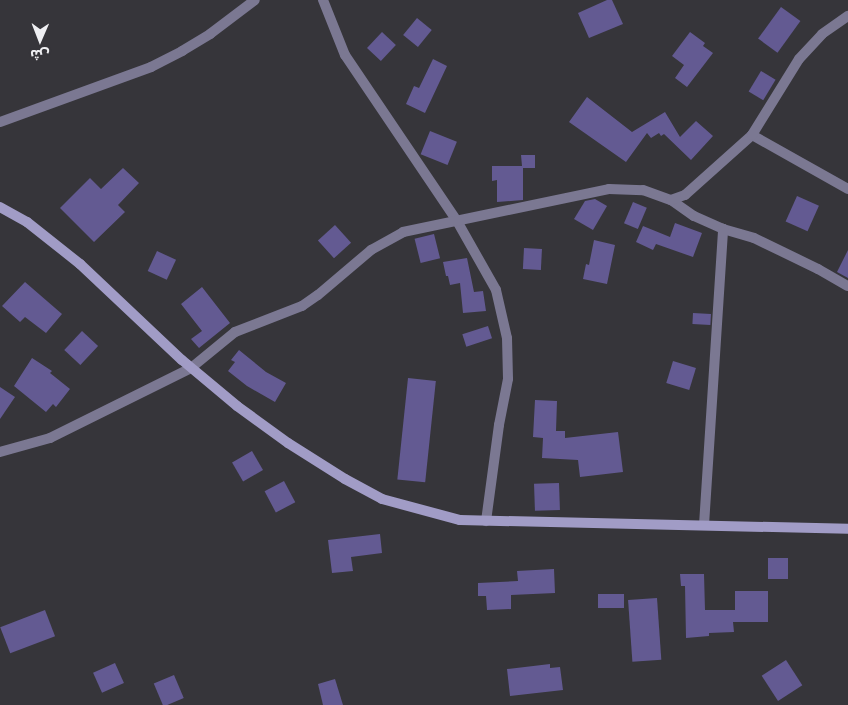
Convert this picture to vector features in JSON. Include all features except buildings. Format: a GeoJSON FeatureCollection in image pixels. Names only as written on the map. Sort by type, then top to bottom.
{"type":"FeatureCollection","features":[{"type":"Feature","properties":{"kind":"street"},"geometry":{"type":"LineString","coordinates":[[0,122],[151,67],[210,34],[255,0]]}},
{"type":"Feature","properties":{"kind":"street"},"geometry":{"type":"LineString","coordinates":[[323,0],[345,54],[457,221],[496,290],[507,338],[508,379],[499,425],[486,521]]}},
{"type":"Feature","properties":{"kind":"street"},"geometry":{"type":"LineString","coordinates":[[671,200],[686,195],[752,135],[799,58],[822,34],[848,16]]}},
{"type":"Feature","properties":{"kind":"street"},"geometry":{"type":"LineString","coordinates":[[752,135],[848,189]]}},
{"type":"Feature","properties":{"kind":"street"},"geometry":{"type":"LineString","coordinates":[[0,452],[50,438],[191,368],[235,332],[302,306],[385,240],[402,232],[609,190],[643,190],[671,200],[694,216],[723,229],[754,238],[848,286]]}},
{"type":"Feature","properties":{"kind":"street"},"geometry":{"type":"LineString","coordinates":[[0,207],[27,222],[80,264],[191,368],[237,406],[288,443],[345,479],[382,499],[460,520],[848,529]]}},
{"type":"Feature","properties":{"kind":"street"},"geometry":{"type":"LineString","coordinates":[[704,525],[723,229]]}}]}
